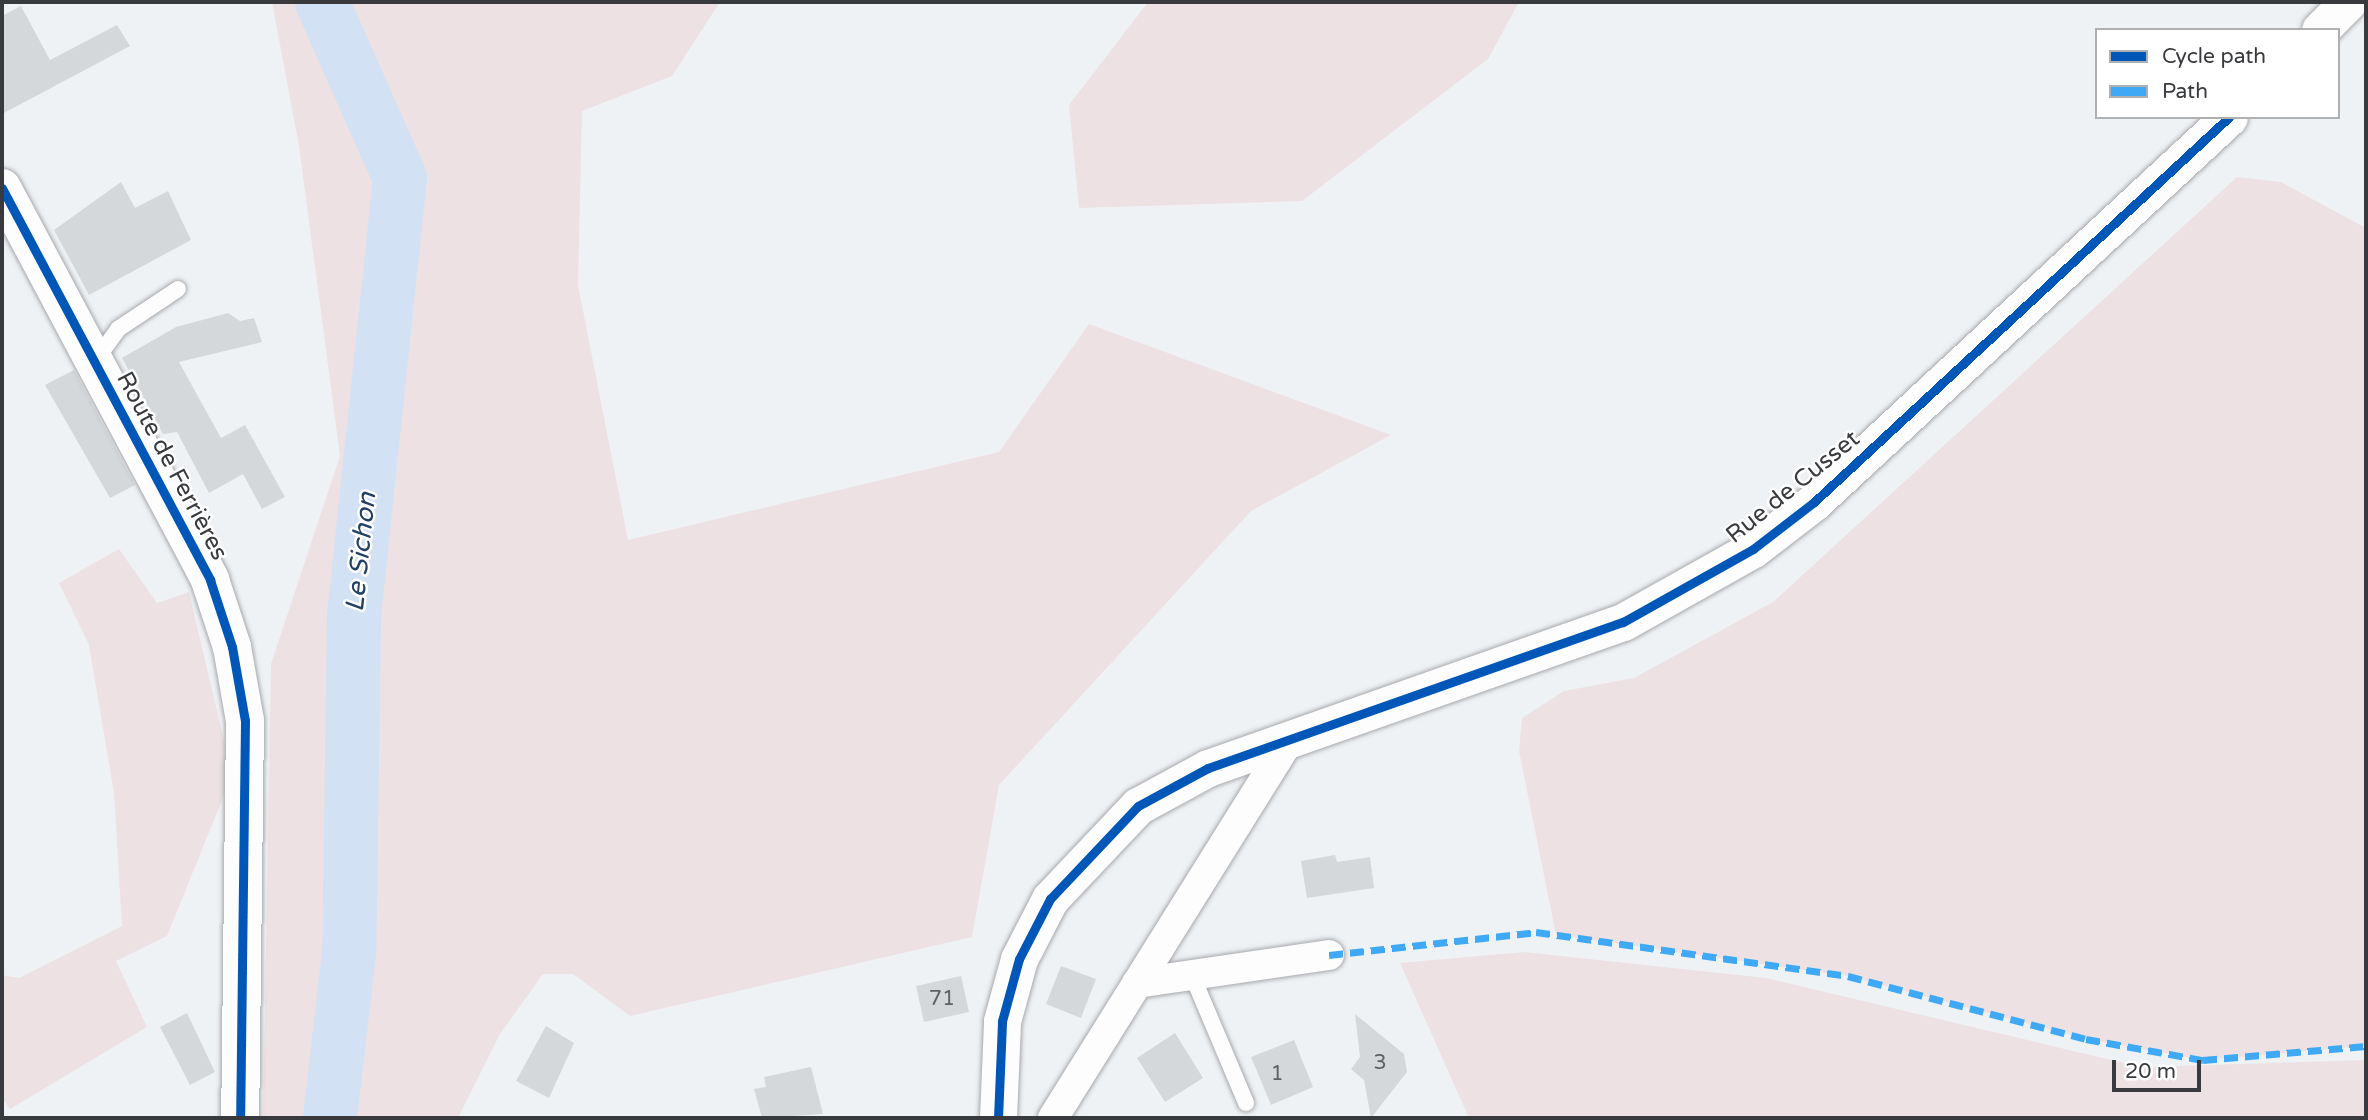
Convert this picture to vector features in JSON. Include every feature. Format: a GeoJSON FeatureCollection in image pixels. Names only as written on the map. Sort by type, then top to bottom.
{"type":"FeatureCollection","features":[{"type":"Feature","properties":{"kind":"main road","name":"Route de Ferrières"},"geometry":{"type":"LineString","coordinates":[[2,188],[210,580],[232,647],[245,721],[240,1118]]}},
{"type":"Feature","properties":{"kind":"street"},"geometry":{"type":"LineString","coordinates":[[2322,28],[2348,2]]}},
{"type":"Feature","properties":{"kind":"street","name":"Rue de Cusset"},"geometry":{"type":"LineString","coordinates":[[998,1118],[1002,1021],[1019,959],[1050,900],[1089,851],[1138,806],[1208,768],[1623,622],[1753,549],[1814,502],[2227,119]]}},
{"type":"Feature","properties":{"kind":"street"},"geometry":{"type":"LineString","coordinates":[[1053,1118],[1290,737]]}},
{"type":"Feature","properties":{"kind":"street"},"geometry":{"type":"LineString","coordinates":[[1137,983],[1329,955]]}},
{"type":"Feature","properties":{"kind":"lane"},"geometry":{"type":"LineString","coordinates":[[95,361],[118,328],[178,289]]}},
{"type":"Feature","properties":{"kind":"lane"},"geometry":{"type":"LineString","coordinates":[[1192,975],[1246,1103]]}},
{"type":"Feature","properties":{"kind":"shaded area"},"geometry":{"type":"Polygon","coordinates":[[[272,2],[720,2],[672,76],[582,111],[578,285],[628,540],[999,452],[1089,324],[1391,435],[1251,511],[999,785],[972,937],[630,1016],[573,974],[543,974],[500,1034],[458,1118],[263,1118],[271,664],[340,456],[299,146],[272,2]]]}},
{"type":"Feature","properties":{"kind":"shaded area"},"geometry":{"type":"Polygon","coordinates":[[[1148,2],[1519,2],[1488,59],[1302,201],[1079,208],[1069,105],[1148,2]]]}},
{"type":"Feature","properties":{"kind":"shaded area"},"geometry":{"type":"Polygon","coordinates":[[[2237,177],[2281,182],[2366,228],[2366,1046],[2203,1060],[2086,1039],[1848,976],[1556,935],[1519,751],[1522,718],[1564,691],[1634,678],[1773,602],[2237,177]]]}},
{"type":"Feature","properties":{"kind":"shaded area"},"geometry":{"type":"Polygon","coordinates":[[[119,549],[157,603],[189,592],[226,749],[225,793],[167,936],[116,961],[147,1027],[10,1109],[2,1098],[2,975],[19,978],[122,926],[114,793],[89,645],[59,583],[119,549]]]}},
{"type":"Feature","properties":{"kind":"shaded area"},"geometry":{"type":"Polygon","coordinates":[[[1524,952],[1766,978],[2141,1067],[2366,1060],[2366,1118],[1469,1118],[1400,963],[1524,952]]]}},
{"type":"Feature","properties":{"kind":"building"},"geometry":{"type":"Polygon","coordinates":[[[21,6],[50,60],[117,25],[130,46],[2,114],[2,16],[21,6]]]}},
{"type":"Feature","properties":{"kind":"building"},"geometry":{"type":"Polygon","coordinates":[[[121,182],[135,208],[168,191],[191,240],[89,295],[54,230],[121,182]]]}},
{"type":"Feature","properties":{"kind":"building"},"geometry":{"type":"Polygon","coordinates":[[[228,313],[240,321],[254,318],[262,342],[179,362],[221,438],[245,425],[285,497],[262,509],[243,474],[209,493],[177,432],[163,434],[122,358],[176,327],[228,313]]]}},
{"type":"Feature","properties":{"kind":"building"},"geometry":{"type":"Polygon","coordinates":[[[74,370],[135,485],[110,498],[45,385],[74,370]]]}},
{"type":"Feature","properties":{"kind":"building"},"geometry":{"type":"Polygon","coordinates":[[[1335,855],[1337,862],[1370,857],[1374,888],[1307,898],[1301,861],[1335,855]]]}},
{"type":"Feature","properties":{"kind":"building"},"geometry":{"type":"Polygon","coordinates":[[[1061,966],[1096,979],[1081,1018],[1046,1004],[1061,966]]]}},
{"type":"Feature","properties":{"kind":"building"},"geometry":{"type":"Polygon","coordinates":[[[961,976],[969,1012],[924,1022],[916,986],[961,976]]]}},
{"type":"Feature","properties":{"kind":"building"},"geometry":{"type":"Polygon","coordinates":[[[187,1013],[215,1072],[190,1085],[160,1027],[187,1013]]]}},
{"type":"Feature","properties":{"kind":"building"},"geometry":{"type":"Polygon","coordinates":[[[1355,1014],[1404,1054],[1407,1072],[1371,1118],[1364,1080],[1351,1069],[1360,1057],[1355,1014]]]}},
{"type":"Feature","properties":{"kind":"building"},"geometry":{"type":"Polygon","coordinates":[[[546,1026],[574,1043],[549,1098],[516,1081],[546,1026]]]}},
{"type":"Feature","properties":{"kind":"building"},"geometry":{"type":"Polygon","coordinates":[[[1175,1033],[1203,1078],[1165,1102],[1137,1058],[1175,1033]]]}},
{"type":"Feature","properties":{"kind":"building"},"geometry":{"type":"Polygon","coordinates":[[[1294,1040],[1313,1087],[1271,1105],[1251,1057],[1294,1040]]]}},
{"type":"Feature","properties":{"kind":"building"},"geometry":{"type":"Polygon","coordinates":[[[811,1067],[823,1114],[762,1118],[754,1089],[766,1087],[764,1077],[811,1067]]]}},
{"type":"Feature","properties":{"kind":"waterway","name":"Le Sichon"},"geometry":{"type":"LineString","coordinates":[[322,2],[400,178],[354,614],[349,953],[330,1118]]}},
{"type":"Feature","properties":{"kind":"marked path"},"geometry":{"type":"LineString","coordinates":[[1329,955],[1536,932],[1848,976],[2086,1039],[2203,1060],[2366,1046]]}},
{"type":"Feature","properties":{"kind":"cycle path"},"geometry":{"type":"LineString","coordinates":[[998,1118],[1002,1021],[1019,959],[1050,899],[1138,806],[1208,768],[1623,622],[1753,549],[1814,502],[2227,119]]}},
{"type":"Feature","properties":{"kind":"cycle path"},"geometry":{"type":"LineString","coordinates":[[2,188],[210,580],[232,647],[245,721],[240,1118]]}}]}
